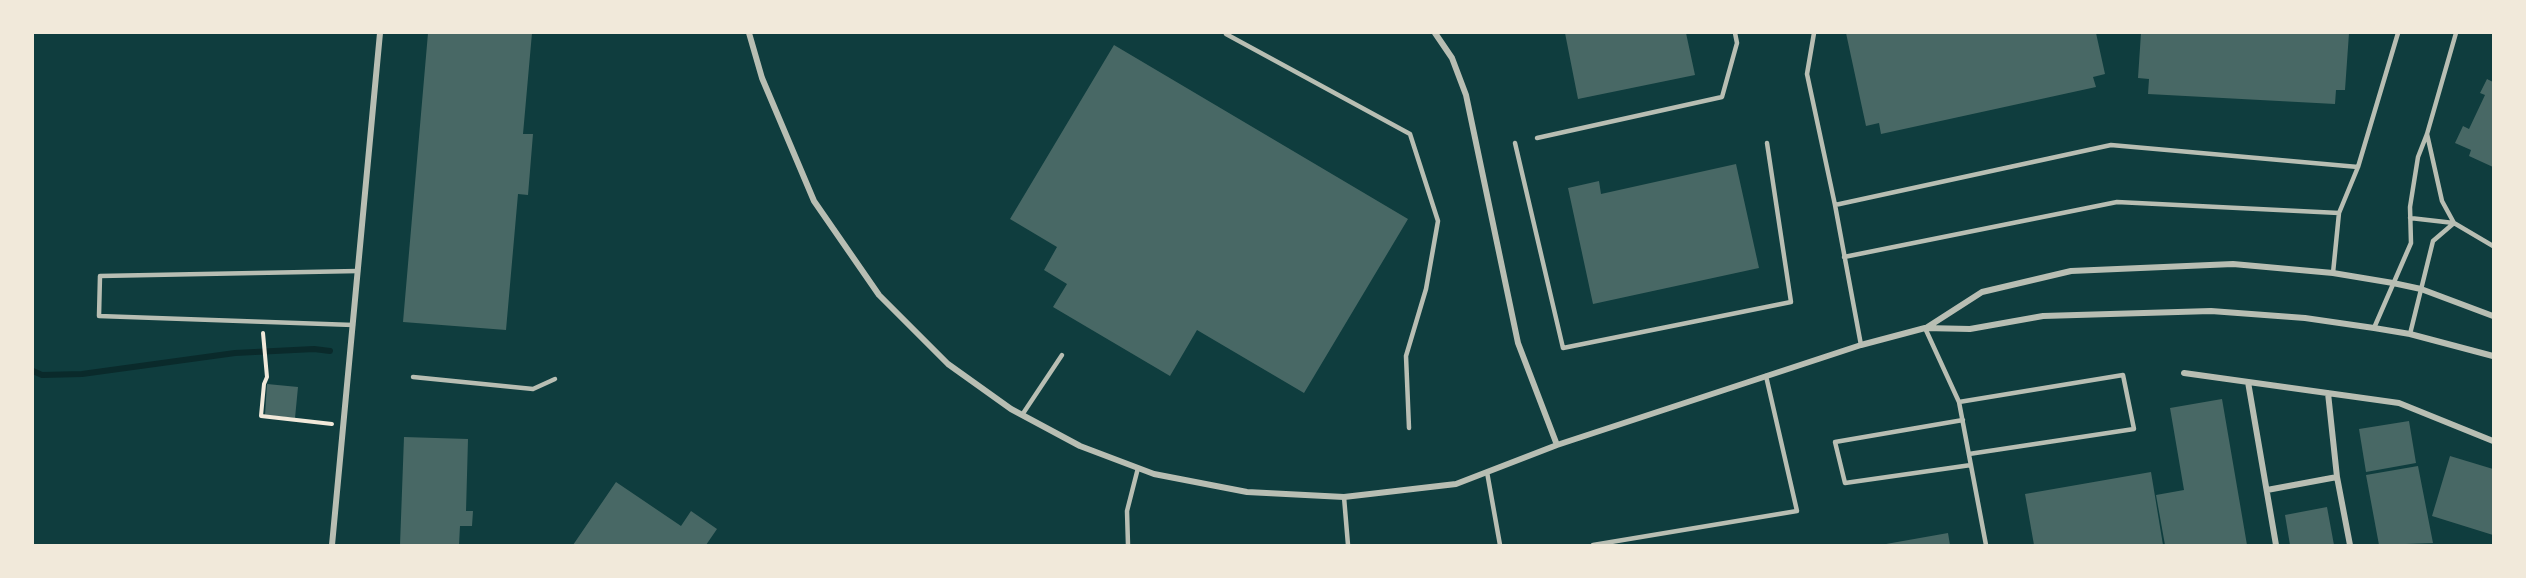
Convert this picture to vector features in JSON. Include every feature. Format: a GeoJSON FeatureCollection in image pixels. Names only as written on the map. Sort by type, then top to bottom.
{"type":"FeatureCollection","features":[{"type":"Feature","properties":{"kind":"street"},"geometry":{"type":"LineString","coordinates":[[332,545],[380,33]]}},
{"type":"Feature","properties":{"kind":"street"},"geometry":{"type":"LineString","coordinates":[[749,33],[762,78],[814,201],[879,295],[948,364],[1022,415],[1080,446],[1154,474],[1247,492],[1344,497],[1456,484],[1557,445],[1861,345],[1925,328],[1971,329],[2043,316],[2211,311],[2305,318],[2374,328],[2410,334],[2493,356]]}},
{"type":"Feature","properties":{"kind":"street"},"geometry":{"type":"LineString","coordinates":[[1435,33],[1452,58],[1466,95],[1518,344],[1557,445]]}},
{"type":"Feature","properties":{"kind":"street"},"geometry":{"type":"LineString","coordinates":[[1925,328],[1982,292],[2072,271],[2233,264],[2333,273],[2393,283],[2421,289],[2493,315]]}},
{"type":"Feature","properties":{"kind":"street"},"geometry":{"type":"LineString","coordinates":[[2184,373],[2399,403],[2493,441]]}},
{"type":"Feature","properties":{"kind":"street"},"geometry":{"type":"LineString","coordinates":[[2248,382],[2276,545]]}},
{"type":"Feature","properties":{"kind":"street"},"geometry":{"type":"LineString","coordinates":[[2328,393],[2337,477],[2350,545]]}},
{"type":"Feature","properties":{"kind":"street"},"geometry":{"type":"LineString","coordinates":[[2267,490],[2337,477]]}},
{"type":"Feature","properties":{"kind":"lane"},"geometry":{"type":"LineString","coordinates":[[1537,138],[1722,97],[1737,43],[1735,33]]}},
{"type":"Feature","properties":{"kind":"lane"},"geometry":{"type":"LineString","coordinates":[[1814,33],[1807,74],[1835,205],[1861,345]]}},
{"type":"Feature","properties":{"kind":"lane"},"geometry":{"type":"LineString","coordinates":[[2333,273],[2339,213],[2358,167],[2398,33]]}},
{"type":"Feature","properties":{"kind":"lane"},"geometry":{"type":"LineString","coordinates":[[2374,328],[2411,243],[2410,218],[2418,157],[2427,134],[2456,33]]}},
{"type":"Feature","properties":{"kind":"lane"},"geometry":{"type":"LineString","coordinates":[[1226,34],[1410,134],[1438,221],[1426,289],[1406,356],[1409,428]]}},
{"type":"Feature","properties":{"kind":"lane"},"geometry":{"type":"LineString","coordinates":[[2427,134],[2442,201],[2454,223]]}},
{"type":"Feature","properties":{"kind":"lane"},"geometry":{"type":"LineString","coordinates":[[1515,143],[1563,348],[1791,302],[1767,143]]}},
{"type":"Feature","properties":{"kind":"lane"},"geometry":{"type":"LineString","coordinates":[[1835,205],[2111,145],[2358,167]]}},
{"type":"Feature","properties":{"kind":"lane"},"geometry":{"type":"LineString","coordinates":[[1844,257],[2117,202],[2339,213]]}},
{"type":"Feature","properties":{"kind":"lane"},"geometry":{"type":"LineString","coordinates":[[2410,218],[2454,223],[2493,246]]}},
{"type":"Feature","properties":{"kind":"lane"},"geometry":{"type":"LineString","coordinates":[[2410,334],[2433,241],[2454,223]]}},
{"type":"Feature","properties":{"kind":"lane"},"geometry":{"type":"LineString","coordinates":[[353,325],[99,316],[100,276],[358,271]]}},
{"type":"Feature","properties":{"kind":"lane"},"geometry":{"type":"LineString","coordinates":[[1925,328],[1959,402],[1986,545]]}},
{"type":"Feature","properties":{"kind":"lane"},"geometry":{"type":"LineString","coordinates":[[1022,415],[1062,355]]}},
{"type":"Feature","properties":{"kind":"lane"},"geometry":{"type":"LineString","coordinates":[[1959,402],[2123,375],[2134,429],[1969,454]]}},
{"type":"Feature","properties":{"kind":"lane"},"geometry":{"type":"LineString","coordinates":[[1593,545],[1797,511],[1766,376]]}},
{"type":"Feature","properties":{"kind":"lane"},"geometry":{"type":"LineString","coordinates":[[413,377],[533,389],[555,379]]}},
{"type":"Feature","properties":{"kind":"lane"},"geometry":{"type":"LineString","coordinates":[[1963,420],[1835,442],[1845,483],[1971,465]]}},
{"type":"Feature","properties":{"kind":"lane"},"geometry":{"type":"LineString","coordinates":[[1128,545],[1127,511],[1138,468]]}},
{"type":"Feature","properties":{"kind":"lane"},"geometry":{"type":"LineString","coordinates":[[1487,472],[1500,545]]}},
{"type":"Feature","properties":{"kind":"lane"},"geometry":{"type":"LineString","coordinates":[[1344,497],[1348,545]]}},
{"type":"Feature","properties":{"kind":"path"},"geometry":{"type":"LineString","coordinates":[[263,333],[266,369],[261,416],[343,425]]}},
{"type":"Feature","properties":{"kind":"building"},"geometry":{"type":"Polygon","coordinates":[[[428,33],[532,33],[523,134],[533,134],[528,195],[518,194],[506,330],[403,322],[428,33]]]}},
{"type":"Feature","properties":{"kind":"building"},"geometry":{"type":"Polygon","coordinates":[[[1565,33],[1686,33],[1695,75],[1578,99],[1565,33]]]}},
{"type":"Feature","properties":{"kind":"building"},"geometry":{"type":"Polygon","coordinates":[[[1846,33],[2096,33],[2105,74],[2093,77],[2096,87],[1881,134],[1879,123],[1866,126],[1846,33]]]}},
{"type":"Feature","properties":{"kind":"building"},"geometry":{"type":"Polygon","coordinates":[[[2141,33],[2349,33],[2345,90],[2336,90],[2335,104],[2148,94],[2149,79],[2138,78],[2141,33]]]}},
{"type":"Feature","properties":{"kind":"building"},"geometry":{"type":"Polygon","coordinates":[[[1114,45],[1408,219],[1304,393],[1197,330],[1170,376],[1053,307],[1067,284],[1044,270],[1057,247],[1010,219],[1114,45]]]}},
{"type":"Feature","properties":{"kind":"building"},"geometry":{"type":"Polygon","coordinates":[[[2487,79],[2493,82],[2493,167],[2469,156],[2471,150],[2455,143],[2463,126],[2469,129],[2485,95],[2480,93],[2487,79]]]}},
{"type":"Feature","properties":{"kind":"building"},"geometry":{"type":"Polygon","coordinates":[[[1736,164],[1759,268],[1593,304],[1568,188],[1599,181],[1601,194],[1736,164]]]}},
{"type":"Feature","properties":{"kind":"building"},"geometry":{"type":"Polygon","coordinates":[[[267,384],[298,387],[295,418],[265,415],[267,384]]]}},
{"type":"Feature","properties":{"kind":"building"},"geometry":{"type":"Polygon","coordinates":[[[2222,399],[2247,545],[2165,545],[2156,495],[2184,490],[2170,408],[2222,399]]]}},
{"type":"Feature","properties":{"kind":"building"},"geometry":{"type":"Polygon","coordinates":[[[2409,421],[2416,463],[2366,472],[2359,429],[2409,421]]]}},
{"type":"Feature","properties":{"kind":"building"},"geometry":{"type":"Polygon","coordinates":[[[404,437],[468,439],[466,511],[473,511],[472,526],[460,526],[459,545],[400,545],[404,437]]]}},
{"type":"Feature","properties":{"kind":"building"},"geometry":{"type":"Polygon","coordinates":[[[2450,456],[2493,469],[2493,535],[2432,516],[2450,456]]]}},
{"type":"Feature","properties":{"kind":"building"},"geometry":{"type":"Polygon","coordinates":[[[2418,466],[2433,543],[2379,545],[2366,475],[2418,466]]]}},
{"type":"Feature","properties":{"kind":"building"},"geometry":{"type":"Polygon","coordinates":[[[2151,472],[2163,545],[2034,545],[2025,494],[2151,472]]]}},
{"type":"Feature","properties":{"kind":"building"},"geometry":{"type":"Polygon","coordinates":[[[616,482],[681,526],[691,511],[717,529],[706,545],[573,545],[616,482]]]}},
{"type":"Feature","properties":{"kind":"building"},"geometry":{"type":"Polygon","coordinates":[[[2327,507],[2334,545],[2290,545],[2285,515],[2327,507]]]}},
{"type":"Feature","properties":{"kind":"building"},"geometry":{"type":"Polygon","coordinates":[[[1948,533],[1950,545],[1886,545],[1886,544],[1948,533]]]}},
{"type":"Feature","properties":{"kind":"waterway"},"geometry":{"type":"LineString","coordinates":[[33,371],[42,375],[82,374],[235,353],[314,349],[330,351]]}}]}
